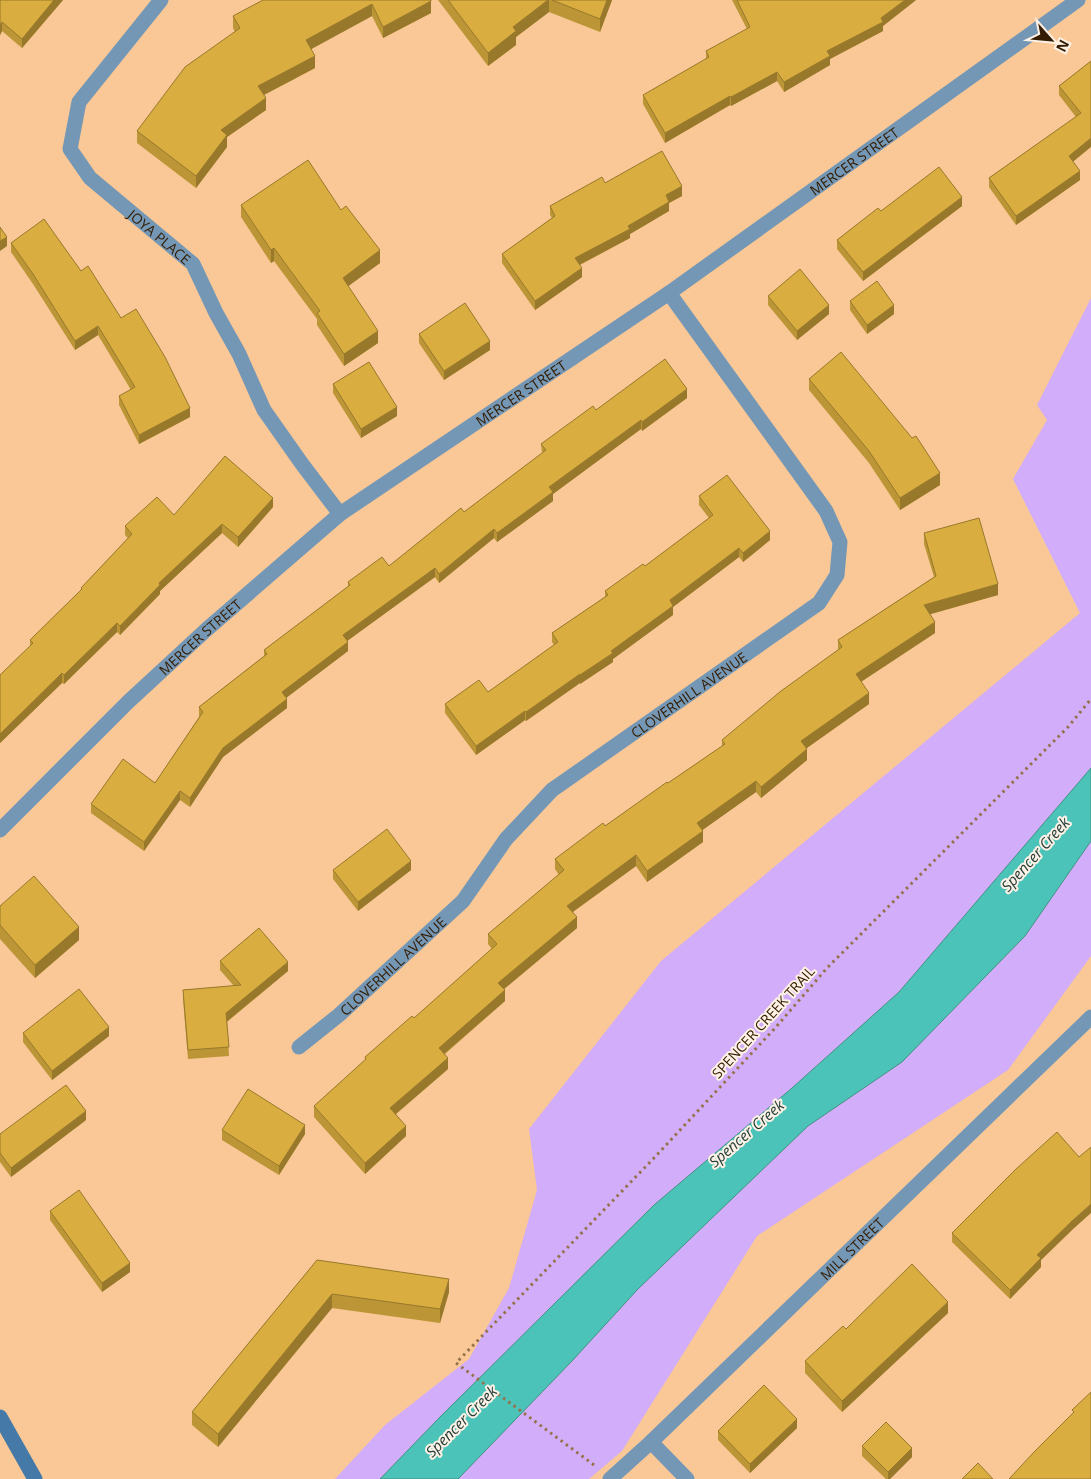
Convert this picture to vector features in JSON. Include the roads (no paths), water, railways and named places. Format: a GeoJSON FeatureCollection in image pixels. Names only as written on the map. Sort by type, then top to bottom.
{"type":"FeatureCollection","features":[{"type":"Feature","properties":{"kind":"street","name":"JOYA PLACE"},"geometry":{"type":"LineString","coordinates":[[161,0],[79,102],[70,149],[90,178],[193,264],[216,313],[239,354],[264,410],[340,514]]}},
{"type":"Feature","properties":{"kind":"street","name":"MERCER STREET"},"geometry":{"type":"LineString","coordinates":[[0,830],[128,702],[206,630],[340,514],[669,293],[1078,0]]}},
{"type":"Feature","properties":{"kind":"street","name":"CLOVERHILL AVENUE"},"geometry":{"type":"LineString","coordinates":[[300,1047],[346,1009],[463,901],[506,839],[552,790],[819,604],[837,575],[840,542],[826,511],[669,293]]}},
{"type":"Feature","properties":{"kind":"street","name":"MILL STREET"},"geometry":{"type":"LineString","coordinates":[[610,1478],[650,1442],[1091,1017]]}},
{"type":"Feature","properties":{"kind":"street"},"geometry":{"type":"LineString","coordinates":[[0,1417],[35,1479]]}},
{"type":"Feature","properties":{"kind":"street"},"geometry":{"type":"LineString","coordinates":[[650,1442],[687,1479]]}},
{"type":"Feature","properties":{"kind":"water","name":"Spencer Creek"},"geometry":{"type":"Polygon","coordinates":[[[1091,768],[1091,841],[1025,936],[902,1062],[808,1126],[638,1289],[572,1361],[458,1479],[380,1479],[654,1205],[792,1088],[899,992],[1091,768]]]}}]}
